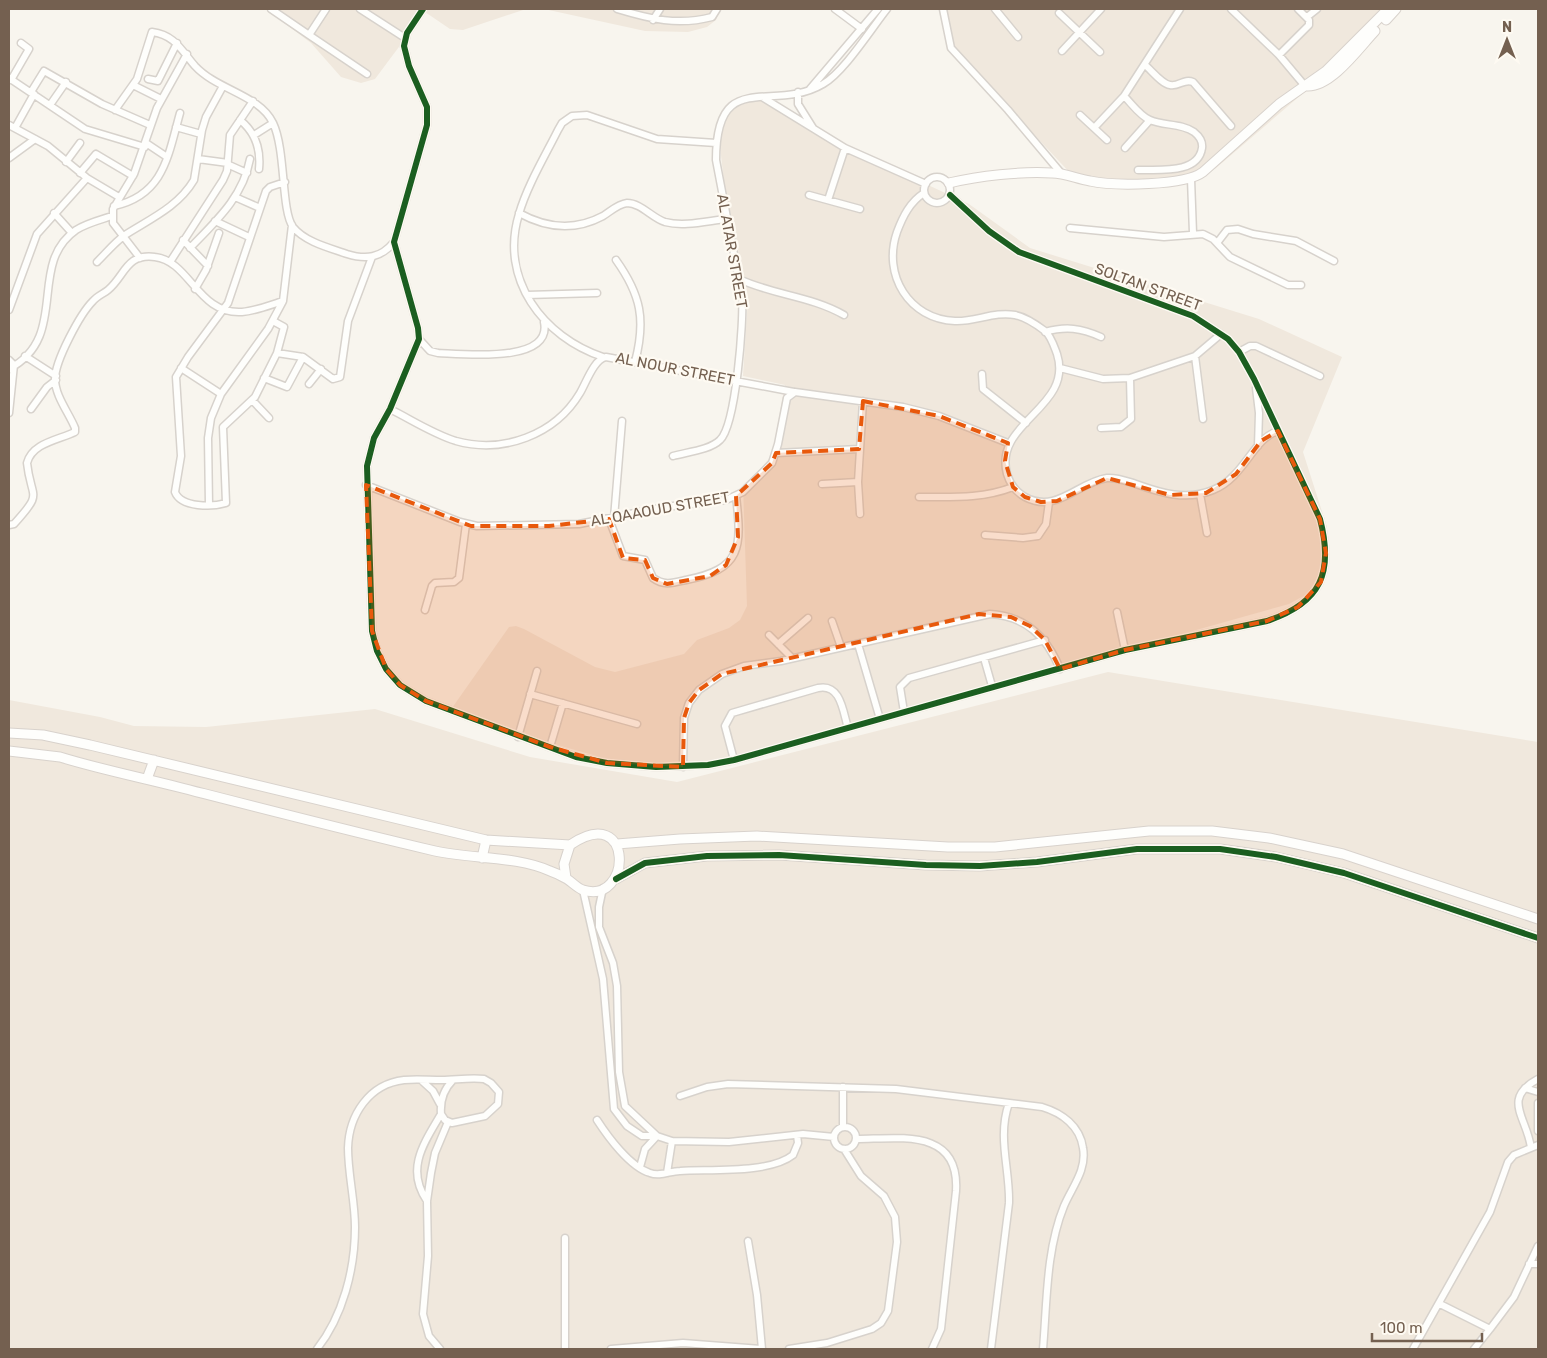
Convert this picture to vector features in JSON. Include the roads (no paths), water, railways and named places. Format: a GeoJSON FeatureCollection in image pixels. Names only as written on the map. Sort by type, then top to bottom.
{"type":"FeatureCollection","features":[{"type":"Feature","properties":{"kind":"street"},"geometry":{"type":"LineString","coordinates":[[271,9],[368,74]]}},
{"type":"Feature","properties":{"kind":"street"},"geometry":{"type":"LineString","coordinates":[[309,35],[326,9]]}},
{"type":"Feature","properties":{"kind":"street"},"geometry":{"type":"LineString","coordinates":[[360,9],[405,38]]}},
{"type":"Feature","properties":{"kind":"street"},"geometry":{"type":"LineString","coordinates":[[116,110],[133,85],[146,56],[152,32],[170,37],[196,67],[223,86],[258,104],[273,122],[284,161],[287,213],[292,225],[310,240],[324,246],[362,258],[372,257],[385,252],[394,242],[428,125],[427,107],[404,50],[405,38],[421,9]]}},
{"type":"Feature","properties":{"kind":"street"},"geometry":{"type":"LineString","coordinates":[[617,9],[652,20],[698,21],[712,17],[716,9]]}},
{"type":"Feature","properties":{"kind":"street"},"geometry":{"type":"LineString","coordinates":[[652,20],[660,9]]}},
{"type":"Feature","properties":{"kind":"street"},"geometry":{"type":"LineString","coordinates":[[835,9],[862,29]]}},
{"type":"Feature","properties":{"kind":"street"},"geometry":{"type":"LineString","coordinates":[[810,90],[878,9]]}},
{"type":"Feature","properties":{"kind":"street"},"geometry":{"type":"LineString","coordinates":[[762,97],[810,90],[820,85],[835,74],[887,9]]}},
{"type":"Feature","properties":{"kind":"street"},"geometry":{"type":"LineString","coordinates":[[995,9],[1018,37]]}},
{"type":"Feature","properties":{"kind":"street"},"geometry":{"type":"LineString","coordinates":[[1062,51],[1101,9]]}},
{"type":"Feature","properties":{"kind":"street"},"geometry":{"type":"LineString","coordinates":[[1231,9],[1279,55],[1305,86]]}},
{"type":"Feature","properties":{"kind":"street"},"geometry":{"type":"LineString","coordinates":[[1279,55],[1308,26],[1307,17],[1298,9]]}},
{"type":"Feature","properties":{"kind":"street"},"geometry":{"type":"LineString","coordinates":[[1307,17],[1317,9]]}},
{"type":"Feature","properties":{"kind":"street"},"geometry":{"type":"LineString","coordinates":[[944,10],[951,48],[1008,110],[1061,173]]}},
{"type":"Feature","properties":{"kind":"street"},"geometry":{"type":"LineString","coordinates":[[1094,128],[1124,96],[1178,10]]}},
{"type":"Feature","properties":{"kind":"street"},"geometry":{"type":"LineString","coordinates":[[949,183],[950,195],[943,202],[934,203],[929,201],[924,193],[926,184],[937,177],[949,183],[982,178],[1061,173],[1100,183],[1175,182],[1192,179],[1203,172],[1279,104],[1305,86],[1320,84],[1330,78],[1391,10]]}},
{"type":"Feature","properties":{"kind":"street"},"geometry":{"type":"LineString","coordinates":[[1059,13],[1100,52]]}},
{"type":"Feature","properties":{"kind":"street"},"geometry":{"type":"LineString","coordinates":[[9,89],[11,80],[29,49],[21,43]]}},
{"type":"Feature","properties":{"kind":"street"},"geometry":{"type":"LineString","coordinates":[[148,79],[158,82],[177,43]]}},
{"type":"Feature","properties":{"kind":"street"},"geometry":{"type":"LineString","coordinates":[[140,258],[114,223],[112,216],[114,206],[133,176],[161,99],[186,54]]}},
{"type":"Feature","properties":{"kind":"street"},"geometry":{"type":"LineString","coordinates":[[1145,65],[1167,84],[1174,85],[1186,80],[1193,82],[1231,126]]}},
{"type":"Feature","properties":{"kind":"street"},"geometry":{"type":"LineString","coordinates":[[119,197],[80,173],[48,146],[12,127],[43,70],[116,110],[150,126]]}},
{"type":"Feature","properties":{"kind":"street"},"geometry":{"type":"LineString","coordinates":[[11,80],[85,129],[145,145],[167,157]]}},
{"type":"Feature","properties":{"kind":"street"},"geometry":{"type":"LineString","coordinates":[[50,105],[66,82]]}},
{"type":"Feature","properties":{"kind":"street"},"geometry":{"type":"LineString","coordinates":[[133,85],[161,99]]}},
{"type":"Feature","properties":{"kind":"street"},"geometry":{"type":"LineString","coordinates":[[97,262],[124,236],[168,209],[189,189],[194,180],[201,134],[206,117],[223,86]]}},
{"type":"Feature","properties":{"kind":"street"},"geometry":{"type":"LineString","coordinates":[[798,92],[798,104],[818,132]]}},
{"type":"Feature","properties":{"kind":"street"},"geometry":{"type":"LineString","coordinates":[[1124,96],[1150,120],[1182,127],[1196,133],[1202,145],[1201,154],[1194,162],[1183,168],[1138,170]]}},
{"type":"Feature","properties":{"kind":"street"},"geometry":{"type":"LineString","coordinates":[[762,97],[845,148],[926,184]]}},
{"type":"Feature","properties":{"kind":"street","name":"AL ATAR STREET"},"geometry":{"type":"LineString","coordinates":[[673,456],[720,441],[725,434],[728,423],[743,329],[743,312],[739,279],[716,160],[716,143],[720,124],[732,105],[744,98],[762,97]]}},
{"type":"Feature","properties":{"kind":"street"},"geometry":{"type":"LineString","coordinates":[[170,262],[221,184],[227,163],[230,135],[253,101]]}},
{"type":"Feature","properties":{"kind":"street"},"geometry":{"type":"LineString","coordinates":[[114,206],[131,201],[156,183],[167,157],[180,113]]}},
{"type":"Feature","properties":{"kind":"street"},"geometry":{"type":"LineString","coordinates":[[603,357],[571,344],[544,321],[527,296],[521,280],[515,246],[519,213],[558,130],[562,123],[572,116],[595,117],[657,139],[716,143]]}},
{"type":"Feature","properties":{"kind":"street"},"geometry":{"type":"LineString","coordinates":[[1080,116],[1107,140]]}},
{"type":"Feature","properties":{"kind":"street"},"geometry":{"type":"LineString","coordinates":[[240,120],[254,135],[260,158],[259,169]]}},
{"type":"Feature","properties":{"kind":"street"},"geometry":{"type":"LineString","coordinates":[[1125,148],[1150,120]]}},
{"type":"Feature","properties":{"kind":"street"},"geometry":{"type":"LineString","coordinates":[[254,135],[273,122]]}},
{"type":"Feature","properties":{"kind":"street"},"geometry":{"type":"LineString","coordinates":[[176,127],[201,134]]}},
{"type":"Feature","properties":{"kind":"street"},"geometry":{"type":"LineString","coordinates":[[9,158],[35,139]]}},
{"type":"Feature","properties":{"kind":"street"},"geometry":{"type":"LineString","coordinates":[[66,162],[80,143]]}},
{"type":"Feature","properties":{"kind":"street"},"geometry":{"type":"LineString","coordinates":[[828,200],[845,148]]}},
{"type":"Feature","properties":{"kind":"street"},"geometry":{"type":"LineString","coordinates":[[80,173],[96,154],[133,176]]}},
{"type":"Feature","properties":{"kind":"street"},"geometry":{"type":"LineString","coordinates":[[198,159],[227,163],[247,173]]}},
{"type":"Feature","properties":{"kind":"street"},"geometry":{"type":"LineString","coordinates":[[190,248],[215,222],[235,197],[247,173],[250,159]]}},
{"type":"Feature","properties":{"kind":"street"},"geometry":{"type":"LineString","coordinates":[[9,310],[37,234],[87,178]]}},
{"type":"Feature","properties":{"kind":"street"},"geometry":{"type":"LineString","coordinates":[[1192,179],[1194,233]]}},
{"type":"Feature","properties":{"kind":"street"},"geometry":{"type":"LineString","coordinates":[[272,321],[284,327],[277,353],[253,401],[224,424],[227,502],[225,504],[209,505],[184,501],[175,492],[181,456],[176,383],[181,368],[225,309],[234,290],[249,237],[267,189],[285,182]]}},
{"type":"Feature","properties":{"kind":"street"},"geometry":{"type":"LineString","coordinates":[[924,193],[916,198],[902,218],[894,245],[894,276],[908,300],[916,307],[941,319],[970,320],[1000,314],[1014,315],[1046,332],[1054,345],[1060,368],[1059,379],[1053,393],[1008,443],[1005,461],[1008,479],[1013,487],[1025,497],[1049,502],[1064,498],[1092,483],[1106,478],[1122,479],[1170,494],[1200,494],[1214,490],[1229,480],[1242,468],[1266,436],[1278,431]]}},
{"type":"Feature","properties":{"kind":"street"},"geometry":{"type":"LineString","coordinates":[[809,195],[860,209]]}},
{"type":"Feature","properties":{"kind":"street","name":"SOLTAN STREET"},"geometry":{"type":"LineString","coordinates":[[950,195],[988,231],[1019,252],[1048,264],[1161,302],[1205,322],[1221,334],[1240,352],[1320,519],[1325,537],[1326,565],[1322,582],[1316,591],[1289,613],[1267,621],[1125,650]]}},
{"type":"Feature","properties":{"kind":"street"},"geometry":{"type":"LineString","coordinates":[[235,197],[260,208]]}},
{"type":"Feature","properties":{"kind":"street"},"geometry":{"type":"LineString","coordinates":[[519,213],[543,224],[568,227],[593,221],[620,205],[629,203],[639,206],[655,218],[673,224],[726,219]]}},
{"type":"Feature","properties":{"kind":"street"},"geometry":{"type":"LineString","coordinates":[[54,213],[72,233]]}},
{"type":"Feature","properties":{"kind":"street"},"geometry":{"type":"LineString","coordinates":[[12,367],[34,346],[42,330],[51,268],[56,252],[72,233],[91,222],[112,216]]}},
{"type":"Feature","properties":{"kind":"street"},"geometry":{"type":"LineString","coordinates":[[215,222],[249,237]]}},
{"type":"Feature","properties":{"kind":"street"},"geometry":{"type":"LineString","coordinates":[[209,505],[209,428],[221,394],[283,302],[292,225]]}},
{"type":"Feature","properties":{"kind":"street"},"geometry":{"type":"LineString","coordinates":[[1070,228],[1164,237],[1194,233],[1209,236],[1230,257],[1288,285],[1301,285]]}},
{"type":"Feature","properties":{"kind":"street"},"geometry":{"type":"LineString","coordinates":[[1217,243],[1227,230],[1238,229],[1302,243],[1334,261]]}},
{"type":"Feature","properties":{"kind":"street"},"geometry":{"type":"LineString","coordinates":[[195,289],[208,266],[219,233]]}},
{"type":"Feature","properties":{"kind":"street"},"geometry":{"type":"LineString","coordinates":[[183,240],[208,266]]}},
{"type":"Feature","properties":{"kind":"street"},"geometry":{"type":"LineString","coordinates":[[394,242],[418,328],[419,339],[390,409],[371,447],[366,485],[371,621],[374,641],[381,660],[400,685],[416,697],[518,737],[576,757],[607,763],[683,767],[734,760],[1125,650],[1117,612]]}},
{"type":"Feature","properties":{"kind":"street"},"geometry":{"type":"LineString","coordinates":[[9,525],[14,524],[33,502],[34,490],[27,463],[32,452],[76,430],[58,394],[56,378],[61,358],[86,309],[94,298],[108,290],[126,266],[140,258],[156,257],[170,262],[206,300],[225,309],[243,312],[283,302]]}},
{"type":"Feature","properties":{"kind":"street"},"geometry":{"type":"LineString","coordinates":[[277,353],[303,357],[333,379],[340,377],[348,320],[372,257]]}},
{"type":"Feature","properties":{"kind":"street"},"geometry":{"type":"LineString","coordinates":[[616,260],[629,278],[641,319],[641,341],[636,362]]}},
{"type":"Feature","properties":{"kind":"street"},"geometry":{"type":"LineString","coordinates":[[739,279],[766,290],[809,299],[844,315]]}},
{"type":"Feature","properties":{"kind":"street"},"geometry":{"type":"LineString","coordinates":[[527,296],[597,293]]}},
{"type":"Feature","properties":{"kind":"street"},"geometry":{"type":"LineString","coordinates":[[419,339],[424,346],[438,353],[510,353],[533,348],[539,343],[546,328],[544,321]]}},
{"type":"Feature","properties":{"kind":"street"},"geometry":{"type":"LineString","coordinates":[[1046,332],[1065,327],[1078,328],[1101,337]]}},
{"type":"Feature","properties":{"kind":"street"},"geometry":{"type":"LineString","coordinates":[[1060,368],[1104,379],[1130,378],[1195,356],[1221,334]]}},
{"type":"Feature","properties":{"kind":"street"},"geometry":{"type":"LineString","coordinates":[[1240,352],[1250,346],[1256,346],[1320,376]]}},
{"type":"Feature","properties":{"kind":"street"},"geometry":{"type":"LineString","coordinates":[[25,356],[56,378]]}},
{"type":"Feature","properties":{"kind":"street","name":"AL NOUR STREET"},"geometry":{"type":"LineString","coordinates":[[390,409],[455,440],[485,446],[515,442],[543,430],[567,411],[603,357],[612,356],[795,392]]}},
{"type":"Feature","properties":{"kind":"street"},"geometry":{"type":"LineString","coordinates":[[1195,356],[1204,419]]}},
{"type":"Feature","properties":{"kind":"street"},"geometry":{"type":"LineString","coordinates":[[264,378],[287,387],[303,357]]}},
{"type":"Feature","properties":{"kind":"street"},"geometry":{"type":"LineString","coordinates":[[9,360],[12,367],[9,413]]}},
{"type":"Feature","properties":{"kind":"street"},"geometry":{"type":"LineString","coordinates":[[181,368],[221,394]]}},
{"type":"Feature","properties":{"kind":"street"},"geometry":{"type":"LineString","coordinates":[[309,384],[321,369]]}},
{"type":"Feature","properties":{"kind":"street"},"geometry":{"type":"LineString","coordinates":[[982,374],[983,388],[1026,423]]}},
{"type":"Feature","properties":{"kind":"street"},"geometry":{"type":"LineString","coordinates":[[31,409],[56,378]]}},
{"type":"Feature","properties":{"kind":"street"},"geometry":{"type":"LineString","coordinates":[[1101,428],[1121,427],[1131,419],[1130,378]]}},
{"type":"Feature","properties":{"kind":"street"},"geometry":{"type":"LineString","coordinates":[[1254,379],[1259,413],[1258,447]]}},
{"type":"Feature","properties":{"kind":"street"},"geometry":{"type":"LineString","coordinates":[[795,392],[903,407],[939,416],[1008,443]]}},
{"type":"Feature","properties":{"kind":"street","name":"AL QAAOUD STREET"},"geometry":{"type":"LineString","coordinates":[[366,485],[466,524],[549,526],[611,519],[665,507],[726,500],[736,496],[750,486],[772,463],[776,453],[787,398],[795,392]]}},
{"type":"Feature","properties":{"kind":"street"},"geometry":{"type":"LineString","coordinates":[[253,401],[269,418]]}},
{"type":"Feature","properties":{"kind":"street"},"geometry":{"type":"LineString","coordinates":[[860,514],[858,482],[863,401]]}},
{"type":"Feature","properties":{"kind":"street"},"geometry":{"type":"LineString","coordinates":[[622,421],[611,519],[623,556],[645,560],[653,578],[667,584],[710,576],[726,565],[732,558],[736,548],[739,530],[736,496]]}},
{"type":"Feature","properties":{"kind":"street"},"geometry":{"type":"LineString","coordinates":[[776,453],[859,449]]}},
{"type":"Feature","properties":{"kind":"street"},"geometry":{"type":"LineString","coordinates":[[822,484],[858,482]]}},
{"type":"Feature","properties":{"kind":"street"},"geometry":{"type":"LineString","coordinates":[[919,497],[973,497],[998,493],[1013,487]]}},
{"type":"Feature","properties":{"kind":"street"},"geometry":{"type":"LineString","coordinates":[[1200,494],[1207,533]]}},
{"type":"Feature","properties":{"kind":"street"},"geometry":{"type":"LineString","coordinates":[[985,535],[1023,538],[1038,536],[1046,524],[1049,502]]}},
{"type":"Feature","properties":{"kind":"street"},"geometry":{"type":"LineString","coordinates":[[425,610],[432,586],[435,583],[454,582],[459,578],[466,524]]}},
{"type":"Feature","properties":{"kind":"street"},"geometry":{"type":"LineString","coordinates":[[683,767],[684,718],[689,703],[699,690],[722,674],[732,670],[990,614],[1021,620],[1045,640],[1060,669]]}},
{"type":"Feature","properties":{"kind":"street"},"geometry":{"type":"LineString","coordinates":[[778,644],[808,618]]}},
{"type":"Feature","properties":{"kind":"street"},"geometry":{"type":"LineString","coordinates":[[832,621],[842,647]]}},
{"type":"Feature","properties":{"kind":"street"},"geometry":{"type":"LineString","coordinates":[[769,635],[792,658]]}},
{"type":"Feature","properties":{"kind":"street"},"geometry":{"type":"LineString","coordinates":[[904,712],[900,691],[905,680],[1045,640]]}},
{"type":"Feature","properties":{"kind":"street"},"geometry":{"type":"LineString","coordinates":[[858,644],[880,719]]}},
{"type":"Feature","properties":{"kind":"street"},"geometry":{"type":"LineString","coordinates":[[984,658],[992,686]]}},
{"type":"Feature","properties":{"kind":"street"},"geometry":{"type":"LineString","coordinates":[[518,737],[537,671]]}},
{"type":"Feature","properties":{"kind":"street"},"geometry":{"type":"LineString","coordinates":[[734,760],[725,726],[732,713],[818,688],[828,687],[837,693],[848,728]]}},
{"type":"Feature","properties":{"kind":"street"},"geometry":{"type":"LineString","coordinates":[[530,694],[637,724]]}},
{"type":"Feature","properties":{"kind":"street"},"geometry":{"type":"LineString","coordinates":[[550,747],[564,703]]}},
{"type":"Feature","properties":{"kind":"street"},"geometry":{"type":"LineString","coordinates":[[9,733],[43,736],[154,760],[486,840],[570,845],[581,838],[596,834],[606,836],[617,844],[757,836],[948,847],[995,847],[1149,831],[1231,833],[1294,843],[1352,857],[1538,919]]}},
{"type":"Feature","properties":{"kind":"street"},"geometry":{"type":"LineString","coordinates":[[9,751],[49,755],[454,855],[539,866],[566,878],[583,890],[603,888],[632,869],[652,862],[707,856],[779,855],[926,865],[980,866],[1036,862],[1137,849],[1220,849],[1276,857],[1344,873],[1538,938]]}},
{"type":"Feature","properties":{"kind":"street"},"geometry":{"type":"LineString","coordinates":[[146,779],[154,760]]}},
{"type":"Feature","properties":{"kind":"street"},"geometry":{"type":"LineString","coordinates":[[482,858],[486,840]]}},
{"type":"Feature","properties":{"kind":"street"},"geometry":{"type":"LineString","coordinates":[[616,879],[620,862],[617,844]]}},
{"type":"Feature","properties":{"kind":"street"},"geometry":{"type":"LineString","coordinates":[[566,878],[564,864],[570,845]]}},
{"type":"Feature","properties":{"kind":"street"},"geometry":{"type":"LineString","coordinates":[[603,888],[598,907],[599,927],[613,963],[618,986],[619,1072],[625,1106],[657,1136]]}},
{"type":"Feature","properties":{"kind":"street"},"geometry":{"type":"LineString","coordinates":[[583,890],[604,979],[614,1109],[626,1126],[642,1136],[657,1136],[672,1141],[729,1142],[797,1135],[834,1137]]}},
{"type":"Feature","properties":{"kind":"street"},"geometry":{"type":"LineString","coordinates":[[609,1034],[620,1035]]}},
{"type":"Feature","properties":{"kind":"street"},"geometry":{"type":"LineString","coordinates":[[1413,1349],[1490,1212],[1508,1162],[1514,1155],[1535,1146],[1517,1103],[1518,1096],[1525,1088],[1538,1079]]}},
{"type":"Feature","properties":{"kind":"street"},"geometry":{"type":"LineString","coordinates":[[317,1349],[329,1332],[339,1311],[353,1257],[354,1213],[348,1148],[354,1117],[362,1104],[380,1088],[404,1080],[487,1081],[494,1085],[500,1096],[496,1108],[485,1116],[452,1123],[448,1122],[441,1114]]}},
{"type":"Feature","properties":{"kind":"street"},"geometry":{"type":"LineString","coordinates":[[421,1080],[433,1092],[441,1106]]}},
{"type":"Feature","properties":{"kind":"street"},"geometry":{"type":"LineString","coordinates":[[428,1201],[418,1184],[417,1165],[422,1145],[441,1114],[444,1092],[453,1080]]}},
{"type":"Feature","properties":{"kind":"street"},"geometry":{"type":"LineString","coordinates":[[680,1096],[707,1087],[728,1084],[843,1086],[922,1091],[1042,1107],[1062,1116],[1076,1130],[1083,1149],[1082,1167],[1063,1208],[1054,1241],[1042,1349]]}},
{"type":"Feature","properties":{"kind":"street"},"geometry":{"type":"LineString","coordinates":[[843,1086],[843,1127]]}},
{"type":"Feature","properties":{"kind":"street"},"geometry":{"type":"LineString","coordinates":[[1525,1088],[1538,1092]]}},
{"type":"Feature","properties":{"kind":"street"},"geometry":{"type":"LineString","coordinates":[[991,1349],[1009,1204],[1009,1180],[1003,1131],[1009,1103]]}},
{"type":"Feature","properties":{"kind":"street"},"geometry":{"type":"LineString","coordinates":[[1538,1103],[1538,1131]]}},
{"type":"Feature","properties":{"kind":"street"},"geometry":{"type":"LineString","coordinates":[[614,1109],[625,1106]]}},
{"type":"Feature","properties":{"kind":"street"},"geometry":{"type":"LineString","coordinates":[[1524,1120],[1537,1117]]}},
{"type":"Feature","properties":{"kind":"street"},"geometry":{"type":"LineString","coordinates":[[597,1120],[615,1145],[640,1167],[654,1174],[731,1170],[768,1164],[793,1154],[798,1143],[797,1135]]}},
{"type":"Feature","properties":{"kind":"street"},"geometry":{"type":"LineString","coordinates":[[440,1349],[429,1336],[423,1314],[428,1256],[428,1201],[435,1153],[448,1122]]}},
{"type":"Feature","properties":{"kind":"street"},"geometry":{"type":"LineString","coordinates":[[789,1349],[827,1344],[872,1329],[881,1323],[888,1311],[897,1242],[895,1217],[884,1196],[861,1176],[844,1149],[836,1145],[834,1137],[836,1132],[843,1127],[851,1129],[856,1139]]}},
{"type":"Feature","properties":{"kind":"street"},"geometry":{"type":"LineString","coordinates":[[640,1167],[645,1149],[657,1136]]}},
{"type":"Feature","properties":{"kind":"street"},"geometry":{"type":"LineString","coordinates":[[844,1149],[852,1147],[856,1139]]}},
{"type":"Feature","properties":{"kind":"street"},"geometry":{"type":"LineString","coordinates":[[856,1139],[922,1139],[939,1148],[948,1158],[954,1170],[956,1191],[941,1329],[932,1349]]}},
{"type":"Feature","properties":{"kind":"street"},"geometry":{"type":"LineString","coordinates":[[666,1172],[672,1141]]}},
{"type":"Feature","properties":{"kind":"street"},"geometry":{"type":"LineString","coordinates":[[565,1238],[565,1349]]}},
{"type":"Feature","properties":{"kind":"street"},"geometry":{"type":"LineString","coordinates":[[611,1349],[702,1344],[761,1349],[757,1295],[748,1241]]}},
{"type":"Feature","properties":{"kind":"street"},"geometry":{"type":"LineString","coordinates":[[1474,1349],[1514,1297],[1538,1246]]}},
{"type":"Feature","properties":{"kind":"street"},"geometry":{"type":"LineString","coordinates":[[1529,1264],[1538,1264]]}},
{"type":"Feature","properties":{"kind":"street"},"geometry":{"type":"LineString","coordinates":[[1440,1304],[1490,1329]]}}]}
